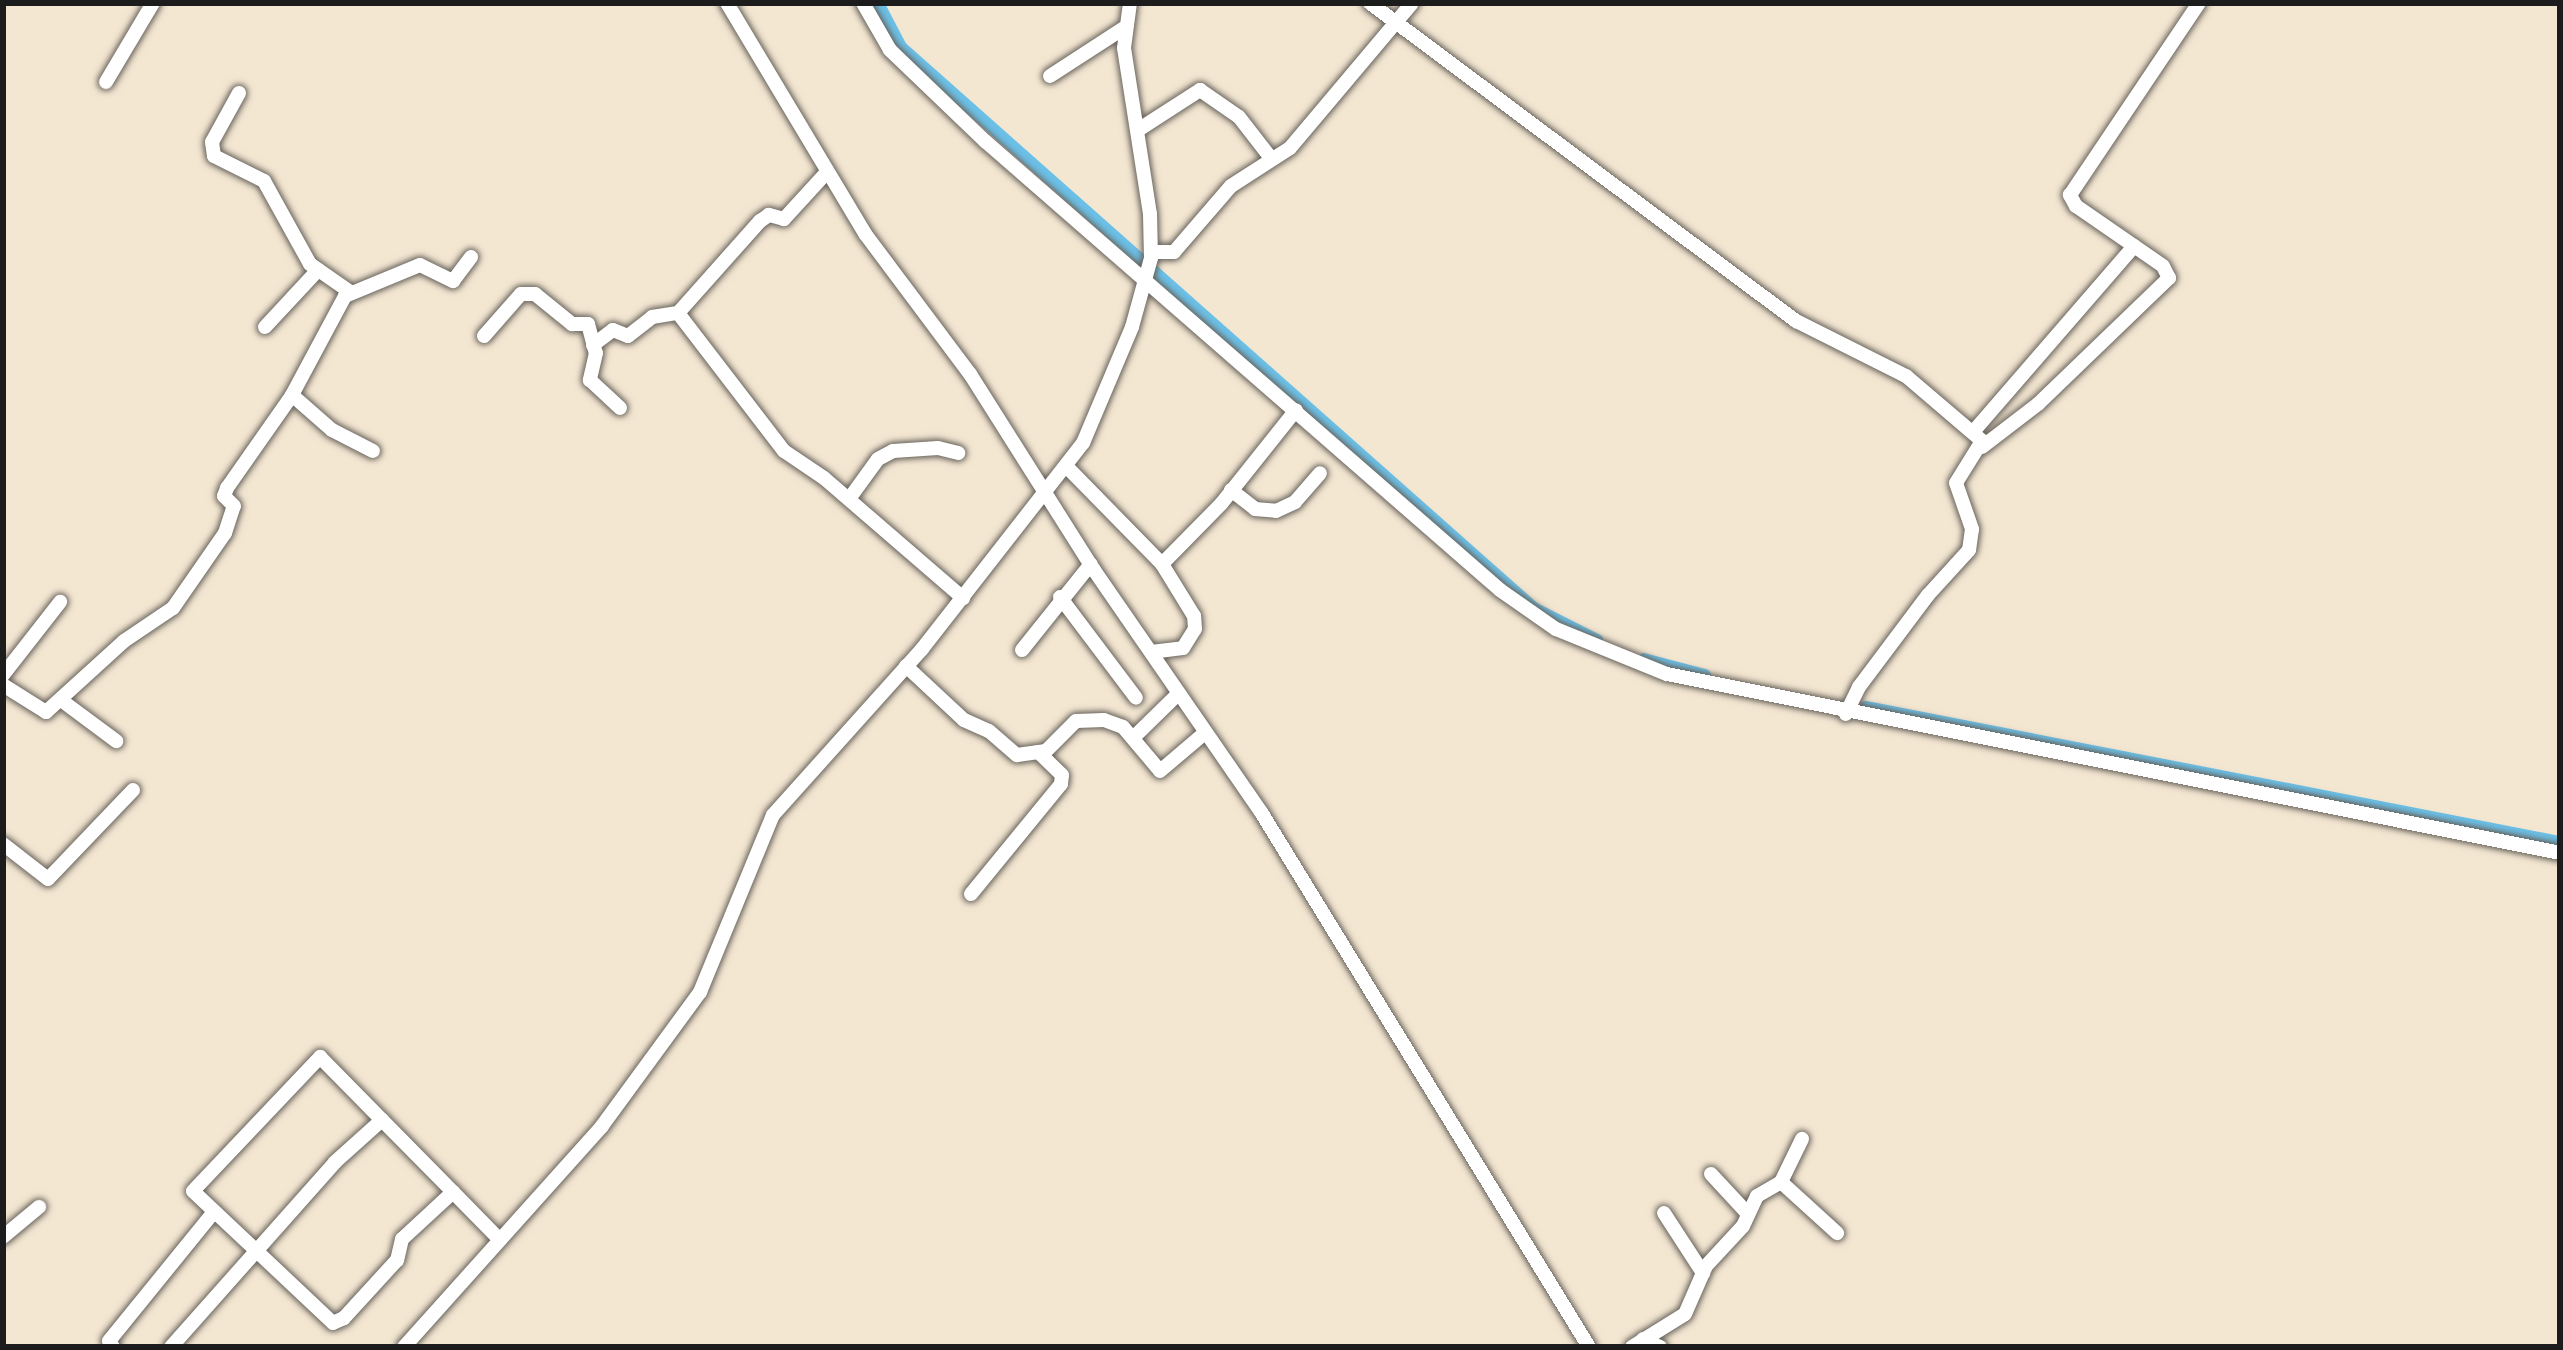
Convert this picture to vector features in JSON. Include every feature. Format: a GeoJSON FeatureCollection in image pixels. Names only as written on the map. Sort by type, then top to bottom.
{"type":"FeatureCollection","features":[{"type":"Feature","properties":{"kind":"street"},"geometry":{"type":"LineString","coordinates":[[106,82],[153,3]]}},
{"type":"Feature","properties":{"kind":"street"},"geometry":{"type":"LineString","coordinates":[[727,3],[866,236],[970,374],[1300,876],[1589,1347]]}},
{"type":"Feature","properties":{"kind":"street"},"geometry":{"type":"LineString","coordinates":[[863,3],[876,34],[902,63],[1500,590],[1556,629],[1666,674],[2560,853]]}},
{"type":"Feature","properties":{"kind":"street"},"geometry":{"type":"LineString","coordinates":[[404,1347],[602,1126],[700,992],[773,814],[906,666],[1047,495],[1109,389],[1151,255],[1124,28],[1130,3]]}},
{"type":"Feature","properties":{"kind":"street"},"geometry":{"type":"LineString","coordinates":[[1370,3],[1482,82],[1796,321],[1890,366],[1973,432],[1982,447]]}},
{"type":"Feature","properties":{"kind":"street"},"geometry":{"type":"LineString","coordinates":[[1151,255],[1174,252],[1231,186],[1299,139],[1412,3]]}},
{"type":"Feature","properties":{"kind":"street"},"geometry":{"type":"LineString","coordinates":[[1849,712],[1859,687],[1969,550],[1972,529],[1956,483],[1982,447],[2038,404],[2166,284],[2168,271],[2076,206],[2072,187],[2199,3]]}},
{"type":"Feature","properties":{"kind":"street"},"geometry":{"type":"LineString","coordinates":[[1050,76],[1124,28]]}},
{"type":"Feature","properties":{"kind":"street"},"geometry":{"type":"LineString","coordinates":[[1138,130],[1200,90],[1239,117],[1270,157]]}},
{"type":"Feature","properties":{"kind":"street"},"geometry":{"type":"LineString","coordinates":[[239,93],[212,149],[222,161],[264,181],[304,255],[350,292]]}},
{"type":"Feature","properties":{"kind":"street"},"geometry":{"type":"LineString","coordinates":[[593,345],[613,330],[628,337],[652,317],[678,313],[760,221],[770,215],[784,219],[827,172]]}},
{"type":"Feature","properties":{"kind":"street"},"geometry":{"type":"LineString","coordinates":[[1973,432],[2134,246]]}},
{"type":"Feature","properties":{"kind":"street"},"geometry":{"type":"LineString","coordinates":[[3,685],[43,712],[124,641],[179,602],[225,533],[234,506],[224,496],[226,488],[292,395],[350,292],[420,265],[454,281],[471,257]]}},
{"type":"Feature","properties":{"kind":"street"},"geometry":{"type":"LineString","coordinates":[[265,327],[318,270]]}},
{"type":"Feature","properties":{"kind":"street"},"geometry":{"type":"LineString","coordinates":[[484,336],[521,294],[530,292],[572,324],[588,324],[593,345],[590,380],[620,409]]}},
{"type":"Feature","properties":{"kind":"street"},"geometry":{"type":"LineString","coordinates":[[678,313],[772,438],[963,598]]}},
{"type":"Feature","properties":{"kind":"street"},"geometry":{"type":"LineString","coordinates":[[292,395],[332,430],[373,451]]}},
{"type":"Feature","properties":{"kind":"street"},"geometry":{"type":"LineString","coordinates":[[1162,564],[1232,490],[1296,410]]}},
{"type":"Feature","properties":{"kind":"street"},"geometry":{"type":"LineString","coordinates":[[849,500],[878,459],[893,451],[938,448],[958,453]]}},
{"type":"Feature","properties":{"kind":"street"},"geometry":{"type":"LineString","coordinates":[[1066,467],[1162,564],[1194,616],[1195,629],[1183,649],[1151,652]]}},
{"type":"Feature","properties":{"kind":"street"},"geometry":{"type":"LineString","coordinates":[[1232,490],[1255,509],[1276,511],[1295,502],[1320,473]]}},
{"type":"Feature","properties":{"kind":"street"},"geometry":{"type":"LineString","coordinates":[[1022,650],[1091,564]]}},
{"type":"Feature","properties":{"kind":"street"},"geometry":{"type":"LineString","coordinates":[[1060,597],[1136,698]]}},
{"type":"Feature","properties":{"kind":"street"},"geometry":{"type":"LineString","coordinates":[[3,675],[60,602]]}},
{"type":"Feature","properties":{"kind":"street"},"geometry":{"type":"LineString","coordinates":[[906,666],[964,720],[989,730],[1013,753],[1039,752],[1083,720],[1118,723],[1160,771],[1206,732]]}},
{"type":"Feature","properties":{"kind":"street"},"geometry":{"type":"LineString","coordinates":[[1133,738],[1179,693]]}},
{"type":"Feature","properties":{"kind":"street"},"geometry":{"type":"LineString","coordinates":[[61,700],[116,741]]}},
{"type":"Feature","properties":{"kind":"street"},"geometry":{"type":"LineString","coordinates":[[970,894],[1061,784],[1062,775],[1039,752]]}},
{"type":"Feature","properties":{"kind":"street"},"geometry":{"type":"LineString","coordinates":[[3,844],[48,879],[133,790]]}},
{"type":"Feature","properties":{"kind":"street"},"geometry":{"type":"LineString","coordinates":[[453,1192],[402,1239],[398,1260],[338,1322],[323,1316],[193,1191],[320,1058],[382,1120],[453,1192],[500,1240]]}},
{"type":"Feature","properties":{"kind":"street"},"geometry":{"type":"LineString","coordinates":[[171,1347],[335,1162],[382,1120]]}},
{"type":"Feature","properties":{"kind":"street"},"geometry":{"type":"LineString","coordinates":[[1638,1343],[1685,1315],[1702,1273],[1757,1196],[1781,1182],[1802,1139]]}},
{"type":"Feature","properties":{"kind":"street"},"geometry":{"type":"LineString","coordinates":[[1711,1174],[1748,1214]]}},
{"type":"Feature","properties":{"kind":"street"},"geometry":{"type":"LineString","coordinates":[[1781,1182],[1838,1234]]}},
{"type":"Feature","properties":{"kind":"street"},"geometry":{"type":"LineString","coordinates":[[3,1237],[39,1207]]}},
{"type":"Feature","properties":{"kind":"street"},"geometry":{"type":"LineString","coordinates":[[113,1347],[109,1341],[214,1212]]}},
{"type":"Feature","properties":{"kind":"street"},"geometry":{"type":"LineString","coordinates":[[1664,1213],[1702,1273]]}},
{"type":"Feature","properties":{"kind":"street"},"geometry":{"type":"LineString","coordinates":[[1638,1343],[1660,1347]]}},
{"type":"Feature","properties":{"kind":"waterway"},"geometry":{"type":"LineString","coordinates":[[878,3],[901,47],[1534,608],[1597,640]]}},
{"type":"Feature","properties":{"kind":"waterway"},"geometry":{"type":"LineString","coordinates":[[1644,659],[1705,675]]}},
{"type":"Feature","properties":{"kind":"waterway"},"geometry":{"type":"LineString","coordinates":[[1866,707],[2560,842]]}}]}
